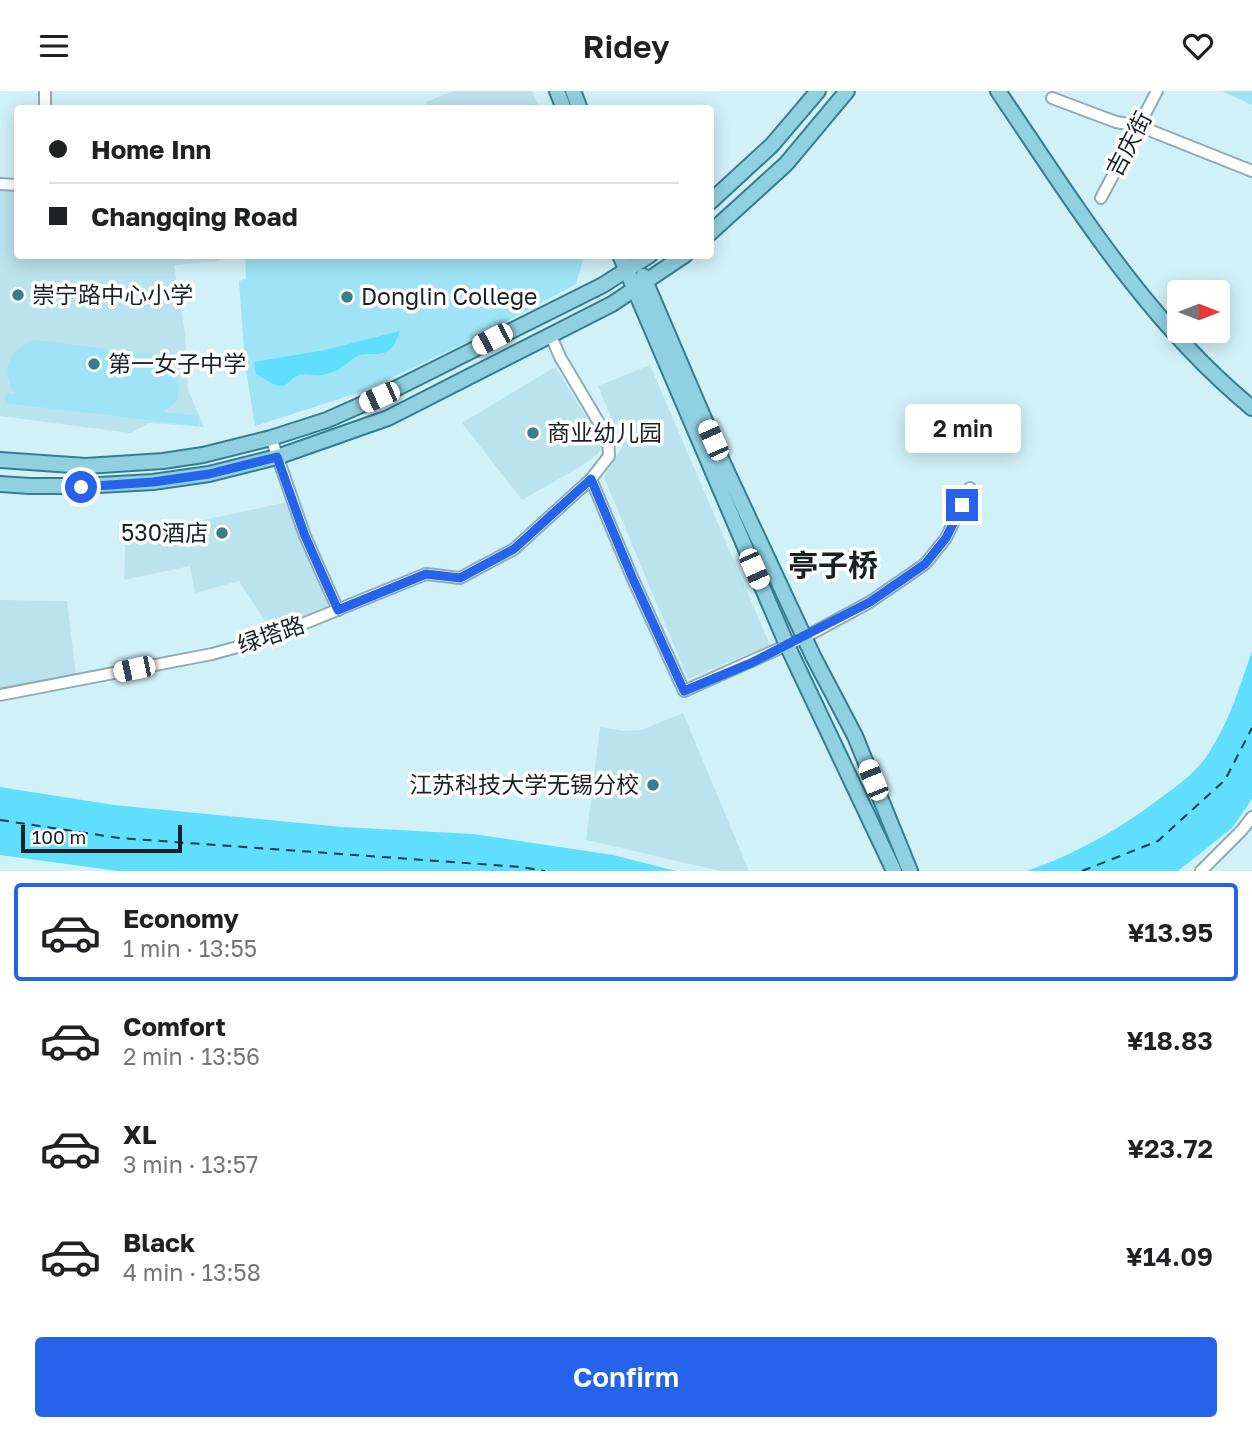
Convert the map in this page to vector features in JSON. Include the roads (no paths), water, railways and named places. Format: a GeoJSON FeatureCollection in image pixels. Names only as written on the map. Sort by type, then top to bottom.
{"type":"FeatureCollection","features":[{"type":"Feature","properties":{"kind":"main road"},"geometry":{"type":"LineString","coordinates":[[714,198],[772,145],[818,91]]}},
{"type":"Feature","properties":{"kind":"main road"},"geometry":{"type":"LineString","coordinates":[[714,229],[786,164],[847,91]]}},
{"type":"Feature","properties":{"kind":"main road"},"geometry":{"type":"LineString","coordinates":[[998,91],[1115,263],[1219,381],[1252,408]]}},
{"type":"Feature","properties":{"kind":"main road"},"geometry":{"type":"LineString","coordinates":[[0,484],[81,487],[153,482],[209,474],[277,457],[388,418],[551,336],[640,285],[679,259]]}},
{"type":"Feature","properties":{"kind":"main road"},"geometry":{"type":"LineString","coordinates":[[0,460],[86,466],[163,461],[203,455],[271,438],[327,420],[379,397],[603,285],[638,261],[640,285],[705,458],[787,645],[894,871]]}},
{"type":"Feature","properties":{"kind":"main road"},"geometry":{"type":"LineString","coordinates":[[640,285],[805,637],[855,736],[910,869]]}},
{"type":"Feature","properties":{"kind":"street","name":"吉庆街"},"geometry":{"type":"LineString","coordinates":[[1101,198],[1157,91]]}},
{"type":"Feature","properties":{"kind":"street"},"geometry":{"type":"LineString","coordinates":[[1052,98],[1116,122],[1139,126],[1252,170]]}},
{"type":"Feature","properties":{"kind":"street","name":"绿塔路"},"geometry":{"type":"LineString","coordinates":[[0,695],[212,654],[263,640],[426,574],[460,578],[514,549],[591,479],[608,456],[608,438],[551,336]]}},
{"type":"Feature","properties":{"kind":"street"},"geometry":{"type":"LineString","coordinates":[[271,438],[305,536],[338,610]]}},
{"type":"Feature","properties":{"kind":"street"},"geometry":{"type":"LineString","coordinates":[[591,479],[684,691],[805,637],[870,602],[925,564],[946,538],[971,488]]}},
{"type":"Feature","properties":{"kind":"street"},"geometry":{"type":"LineString","coordinates":[[1200,871],[1252,817]]}},
{"type":"Feature","properties":{"kind":"place","name":"崇宁路中心小学"},"geometry":{"type":"Point","coordinates":[18,295]}},
{"type":"Feature","properties":{"kind":"place","name":"Donglin College"},"geometry":{"type":"Point","coordinates":[347,297]}},
{"type":"Feature","properties":{"kind":"place","name":"第一女子中学"},"geometry":{"type":"Point","coordinates":[94,364]}},
{"type":"Feature","properties":{"kind":"place","name":"商业幼儿园"},"geometry":{"type":"Point","coordinates":[533,433]}},
{"type":"Feature","properties":{"kind":"place","name":"530酒店"},"geometry":{"type":"Point","coordinates":[222,533]}},
{"type":"Feature","properties":{"kind":"place","name":"江苏科技大学无锡分校"},"geometry":{"type":"Point","coordinates":[653,785]}},
{"type":"Feature","properties":{"kind":"district","name":"亭子桥"},"geometry":{"type":"Point","coordinates":[833,566]}}]}
